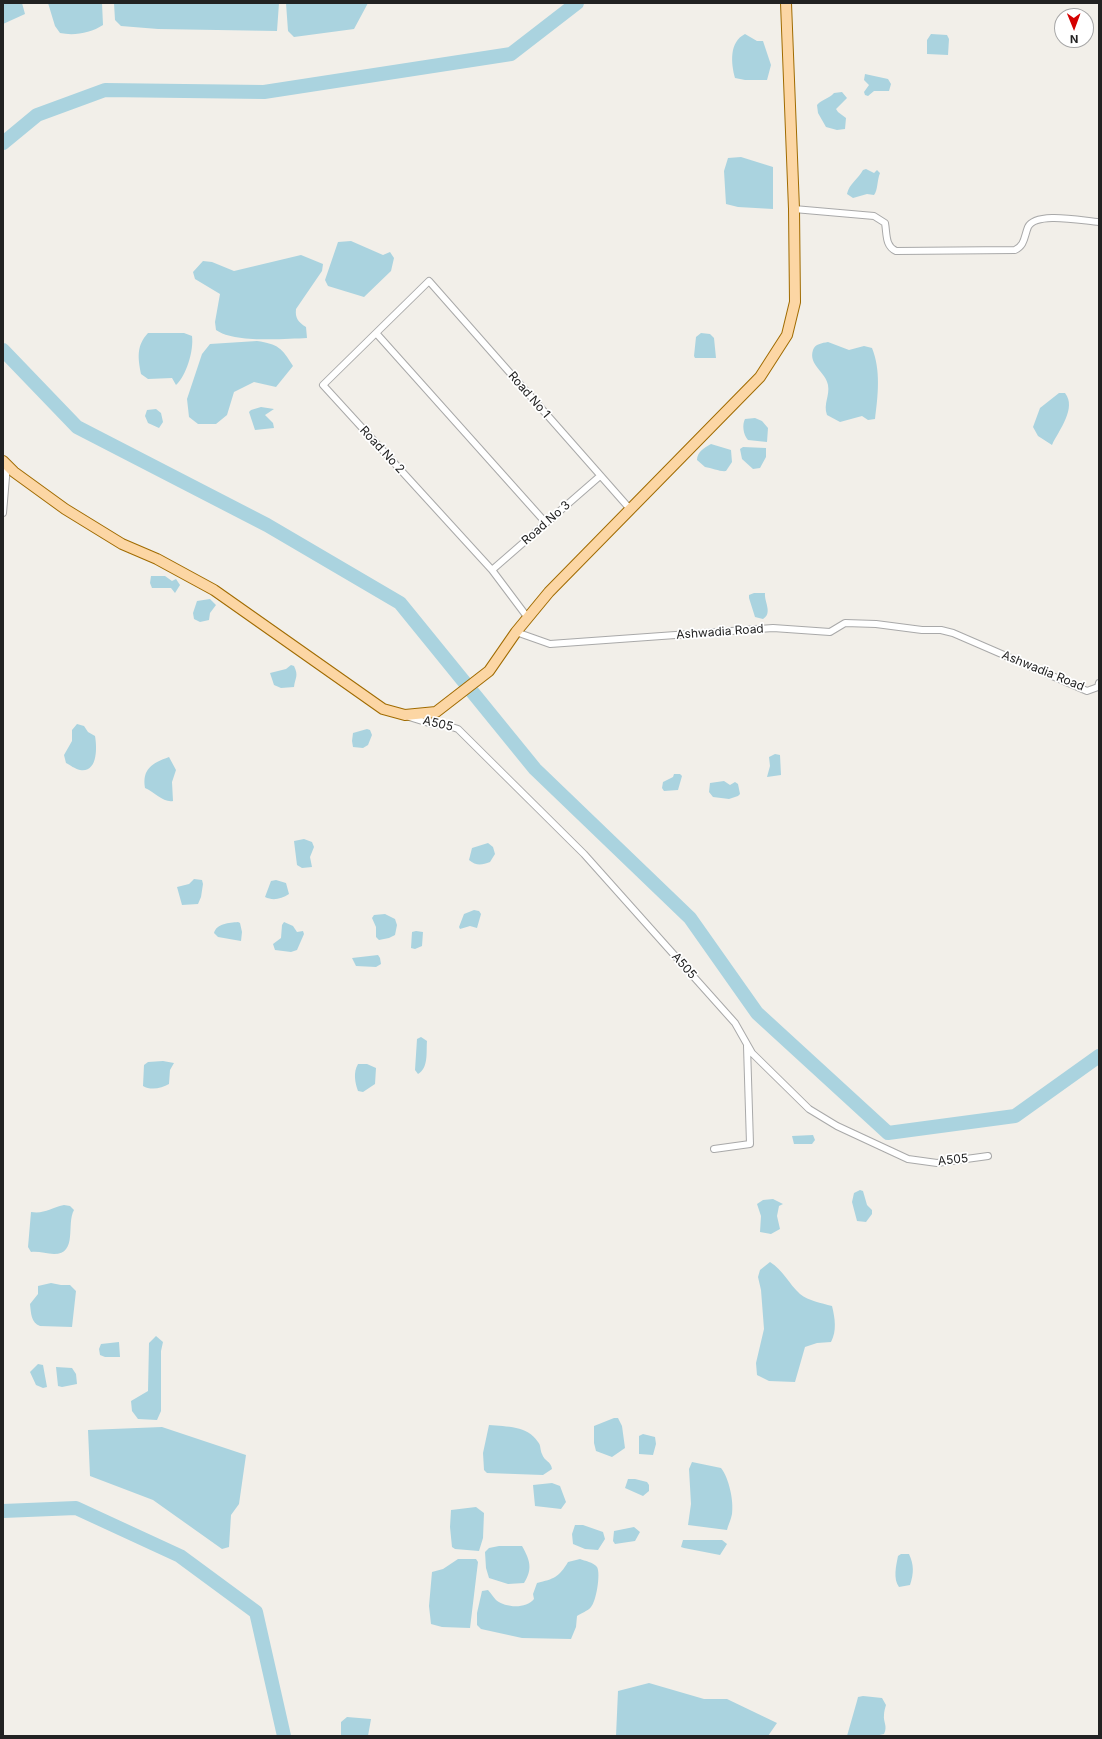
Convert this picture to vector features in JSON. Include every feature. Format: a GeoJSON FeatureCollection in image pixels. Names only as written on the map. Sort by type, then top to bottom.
{"type":"FeatureCollection","features":[{"type":"Feature","properties":{"kind":"main road"},"geometry":{"type":"LineString","coordinates":[[5,463],[65,509],[122,544],[157,559],[214,590],[383,709],[405,715],[436,712],[489,671],[516,632],[549,592],[760,376],[787,335],[795,302],[794,209],[786,3]]}},
{"type":"Feature","properties":{"kind":"street"},"geometry":{"type":"LineString","coordinates":[[794,209],[874,216],[885,223],[887,243],[890,248],[896,251],[1015,250],[1024,244],[1029,226],[1035,220],[1046,218],[1099,222]]}},
{"type":"Feature","properties":{"kind":"street","name":"Road No 1"},"geometry":{"type":"LineString","coordinates":[[376,333],[429,281],[630,510]]}},
{"type":"Feature","properties":{"kind":"street"},"geometry":{"type":"LineString","coordinates":[[376,333],[546,523]]}},
{"type":"Feature","properties":{"kind":"street","name":"Road No 2"},"geometry":{"type":"LineString","coordinates":[[376,333],[323,385],[492,570]]}},
{"type":"Feature","properties":{"kind":"street"},"geometry":{"type":"LineString","coordinates":[[3,513],[5,463]]}},
{"type":"Feature","properties":{"kind":"street","name":"Road No 3"},"geometry":{"type":"LineString","coordinates":[[492,570],[600,476]]}},
{"type":"Feature","properties":{"kind":"street"},"geometry":{"type":"LineString","coordinates":[[492,570],[528,618]]}},
{"type":"Feature","properties":{"kind":"street","name":"Ashwadia Road"},"geometry":{"type":"LineString","coordinates":[[516,632],[550,644],[773,628],[830,632],[845,623],[876,624],[922,630],[941,630],[953,633],[1087,690],[1098,687],[1099,683]]}},
{"type":"Feature","properties":{"kind":"street","name":"A505"},"geometry":{"type":"LineString","coordinates":[[405,715],[432,724],[446,725],[458,729],[584,854],[736,1022],[752,1053],[809,1109],[837,1126],[908,1159],[937,1163],[988,1156]]}},
{"type":"Feature","properties":{"kind":"street"},"geometry":{"type":"LineString","coordinates":[[714,1149],[750,1144],[747,1044]]}},
{"type":"Feature","properties":{"kind":"water"},"geometry":{"type":"Polygon","coordinates":[[[3,3],[22,3],[25,14],[3,24],[3,3]]]}},
{"type":"Feature","properties":{"kind":"water"},"geometry":{"type":"Polygon","coordinates":[[[48,3],[102,3],[103,25],[82,33],[60,33],[55,26],[48,3]]]}},
{"type":"Feature","properties":{"kind":"water"},"geometry":{"type":"Polygon","coordinates":[[[114,3],[279,3],[277,31],[158,29],[121,26],[115,20],[114,3]]]}},
{"type":"Feature","properties":{"kind":"water"},"geometry":{"type":"Polygon","coordinates":[[[286,3],[368,3],[354,29],[294,37],[288,31],[286,3]]]}},
{"type":"Feature","properties":{"kind":"water"},"geometry":{"type":"Polygon","coordinates":[[[745,34],[757,41],[763,41],[771,65],[767,80],[745,80],[735,78],[732,53],[736,42],[745,34]]]}},
{"type":"Feature","properties":{"kind":"water"},"geometry":{"type":"Polygon","coordinates":[[[931,34],[947,35],[949,39],[948,55],[927,54],[927,40],[931,34]]]}},
{"type":"Feature","properties":{"kind":"water"},"geometry":{"type":"Polygon","coordinates":[[[865,74],[888,79],[891,84],[889,91],[874,91],[868,96],[865,95],[864,92],[869,85],[864,80],[865,74]]]}},
{"type":"Feature","properties":{"kind":"water"},"geometry":{"type":"Polygon","coordinates":[[[842,92],[847,98],[836,109],[846,118],[845,129],[837,130],[826,127],[818,113],[817,105],[834,93],[842,92]]]}},
{"type":"Feature","properties":{"kind":"water"},"geometry":{"type":"Polygon","coordinates":[[[741,157],[773,167],[773,209],[738,207],[726,204],[724,171],[728,158],[741,157]]]}},
{"type":"Feature","properties":{"kind":"water"},"geometry":{"type":"Polygon","coordinates":[[[866,169],[874,173],[877,170],[880,173],[875,193],[874,195],[867,194],[853,198],[847,194],[848,190],[863,170],[866,169]]]}},
{"type":"Feature","properties":{"kind":"water"},"geometry":{"type":"Polygon","coordinates":[[[351,241],[383,255],[390,252],[394,258],[391,271],[364,297],[328,286],[325,280],[338,242],[351,241]]]}},
{"type":"Feature","properties":{"kind":"water"},"geometry":{"type":"Polygon","coordinates":[[[301,255],[323,264],[322,271],[296,309],[298,320],[306,327],[307,338],[247,339],[224,334],[216,330],[215,322],[220,294],[195,279],[193,272],[203,261],[212,262],[234,271],[301,255]]]}},
{"type":"Feature","properties":{"kind":"water"},"geometry":{"type":"Polygon","coordinates":[[[148,333],[184,333],[192,336],[192,349],[188,363],[183,376],[176,385],[172,378],[148,379],[141,374],[139,352],[141,343],[148,333]]]}},
{"type":"Feature","properties":{"kind":"water"},"geometry":{"type":"Polygon","coordinates":[[[701,333],[710,334],[714,338],[716,358],[695,358],[696,337],[701,333]]]}},
{"type":"Feature","properties":{"kind":"water"},"geometry":{"type":"Polygon","coordinates":[[[257,341],[275,345],[286,355],[293,366],[276,387],[254,382],[234,392],[227,415],[216,424],[198,424],[189,417],[187,399],[202,354],[210,344],[257,341]]]}},
{"type":"Feature","properties":{"kind":"water"},"geometry":{"type":"Polygon","coordinates":[[[828,342],[849,350],[864,346],[872,348],[878,374],[875,419],[868,420],[862,416],[840,422],[827,415],[827,380],[815,364],[812,355],[815,346],[828,342]]]}},
{"type":"Feature","properties":{"kind":"water"},"geometry":{"type":"Polygon","coordinates":[[[1059,393],[1065,393],[1069,405],[1066,419],[1052,445],[1038,436],[1033,427],[1040,408],[1059,393]]]}},
{"type":"Feature","properties":{"kind":"water"},"geometry":{"type":"Polygon","coordinates":[[[261,407],[274,409],[265,415],[273,423],[274,428],[255,430],[249,412],[261,407]]]}},
{"type":"Feature","properties":{"kind":"water"},"geometry":{"type":"Polygon","coordinates":[[[156,409],[161,413],[163,422],[159,428],[148,423],[145,416],[147,410],[156,409]]]}},
{"type":"Feature","properties":{"kind":"water"},"geometry":{"type":"Polygon","coordinates":[[[755,418],[762,421],[768,428],[767,442],[748,440],[745,435],[743,427],[745,419],[755,418]]]}},
{"type":"Feature","properties":{"kind":"water"},"geometry":{"type":"Polygon","coordinates":[[[711,444],[731,450],[732,462],[726,471],[705,467],[697,460],[700,452],[711,444]]]}},
{"type":"Feature","properties":{"kind":"water"},"geometry":{"type":"Polygon","coordinates":[[[743,447],[766,448],[766,457],[760,468],[753,469],[742,459],[740,449],[743,447]]]}},
{"type":"Feature","properties":{"kind":"water"},"geometry":{"type":"Polygon","coordinates":[[[151,576],[165,576],[172,581],[176,579],[180,585],[175,593],[171,588],[152,588],[150,583],[151,576]]]}},
{"type":"Feature","properties":{"kind":"water"},"geometry":{"type":"Polygon","coordinates":[[[754,593],[765,593],[768,611],[766,617],[763,619],[755,617],[749,598],[749,595],[754,593]]]}},
{"type":"Feature","properties":{"kind":"water"},"geometry":{"type":"Polygon","coordinates":[[[210,599],[216,605],[210,613],[209,620],[200,622],[194,619],[193,613],[197,601],[210,599]]]}},
{"type":"Feature","properties":{"kind":"water"},"geometry":{"type":"Polygon","coordinates":[[[291,665],[294,666],[296,672],[294,687],[281,688],[274,685],[270,673],[286,669],[291,665]]]}},
{"type":"Feature","properties":{"kind":"water"},"geometry":{"type":"Polygon","coordinates":[[[77,724],[84,726],[88,732],[95,736],[95,758],[90,768],[86,770],[74,768],[66,763],[64,755],[72,741],[72,730],[77,724]]]}},
{"type":"Feature","properties":{"kind":"water"},"geometry":{"type":"Polygon","coordinates":[[[367,729],[370,730],[372,735],[368,745],[363,748],[353,747],[353,733],[367,729]]]}},
{"type":"Feature","properties":{"kind":"water"},"geometry":{"type":"Polygon","coordinates":[[[775,754],[780,755],[781,775],[767,777],[770,766],[769,757],[775,754]]]}},
{"type":"Feature","properties":{"kind":"water"},"geometry":{"type":"Polygon","coordinates":[[[169,757],[176,770],[172,782],[173,801],[163,799],[145,788],[144,781],[147,771],[153,764],[169,757]]]}},
{"type":"Feature","properties":{"kind":"water"},"geometry":{"type":"Polygon","coordinates":[[[674,774],[680,774],[682,776],[678,790],[664,791],[662,788],[663,782],[673,777],[674,774]]]}},
{"type":"Feature","properties":{"kind":"water"},"geometry":{"type":"Polygon","coordinates":[[[724,781],[730,785],[735,782],[738,784],[740,794],[729,799],[713,797],[709,792],[710,783],[724,781]]]}},
{"type":"Feature","properties":{"kind":"water"},"geometry":{"type":"Polygon","coordinates":[[[304,839],[312,842],[314,847],[310,857],[312,867],[302,868],[297,865],[294,841],[304,839]]]}},
{"type":"Feature","properties":{"kind":"water"},"geometry":{"type":"Polygon","coordinates":[[[488,843],[493,847],[495,854],[490,862],[479,864],[469,860],[472,848],[488,843]]]}},
{"type":"Feature","properties":{"kind":"water"},"geometry":{"type":"Polygon","coordinates":[[[194,879],[202,880],[203,884],[201,897],[198,904],[182,905],[177,887],[189,884],[194,879]]]}},
{"type":"Feature","properties":{"kind":"water"},"geometry":{"type":"Polygon","coordinates":[[[276,880],[286,883],[289,894],[277,899],[265,897],[271,881],[276,880]]]}},
{"type":"Feature","properties":{"kind":"water"},"geometry":{"type":"Polygon","coordinates":[[[474,910],[479,911],[481,914],[477,928],[470,926],[460,929],[459,927],[464,914],[474,910]]]}},
{"type":"Feature","properties":{"kind":"water"},"geometry":{"type":"Polygon","coordinates":[[[385,914],[395,919],[397,925],[395,935],[379,940],[376,937],[376,927],[372,918],[374,915],[385,914]]]}},
{"type":"Feature","properties":{"kind":"water"},"geometry":{"type":"Polygon","coordinates":[[[238,922],[240,923],[242,932],[241,941],[218,937],[214,933],[221,925],[238,922]]]}},
{"type":"Feature","properties":{"kind":"water"},"geometry":{"type":"Polygon","coordinates":[[[284,922],[293,926],[297,932],[303,931],[304,934],[297,950],[291,952],[275,950],[273,944],[281,938],[282,925],[284,922]]]}},
{"type":"Feature","properties":{"kind":"water"},"geometry":{"type":"Polygon","coordinates":[[[412,932],[423,932],[422,946],[415,949],[411,948],[412,932]]]}},
{"type":"Feature","properties":{"kind":"water"},"geometry":{"type":"Polygon","coordinates":[[[378,955],[381,964],[376,967],[356,966],[352,958],[378,955]]]}},
{"type":"Feature","properties":{"kind":"water"},"geometry":{"type":"Polygon","coordinates":[[[421,1037],[427,1041],[426,1059],[424,1068],[418,1074],[415,1070],[417,1039],[421,1037]]]}},
{"type":"Feature","properties":{"kind":"water"},"geometry":{"type":"Polygon","coordinates":[[[163,1061],[174,1063],[170,1070],[169,1084],[156,1088],[146,1088],[143,1086],[144,1065],[148,1062],[163,1061]]]}},
{"type":"Feature","properties":{"kind":"water"},"geometry":{"type":"Polygon","coordinates":[[[358,1064],[367,1064],[376,1068],[375,1084],[363,1092],[358,1091],[355,1081],[355,1070],[358,1064]]]}},
{"type":"Feature","properties":{"kind":"water"},"geometry":{"type":"Polygon","coordinates":[[[813,1135],[815,1140],[812,1144],[794,1144],[792,1136],[813,1135]]]}},
{"type":"Feature","properties":{"kind":"water"},"geometry":{"type":"Polygon","coordinates":[[[860,1190],[863,1191],[867,1205],[872,1210],[872,1214],[866,1222],[857,1221],[852,1202],[854,1193],[860,1190]]]}},
{"type":"Feature","properties":{"kind":"water"},"geometry":{"type":"Polygon","coordinates":[[[773,1199],[783,1204],[779,1206],[777,1216],[780,1229],[771,1234],[760,1232],[761,1216],[757,1204],[763,1200],[773,1199]]]}},
{"type":"Feature","properties":{"kind":"water"},"geometry":{"type":"Polygon","coordinates":[[[64,1205],[70,1206],[74,1210],[69,1244],[66,1249],[61,1253],[54,1254],[31,1252],[28,1247],[31,1212],[44,1211],[64,1205]]]}},
{"type":"Feature","properties":{"kind":"water"},"geometry":{"type":"Polygon","coordinates":[[[770,1262],[779,1269],[800,1294],[811,1300],[832,1306],[835,1320],[835,1329],[831,1342],[817,1343],[805,1347],[795,1382],[769,1381],[757,1375],[756,1363],[764,1329],[761,1290],[758,1277],[760,1270],[770,1262]]]}},
{"type":"Feature","properties":{"kind":"water"},"geometry":{"type":"Polygon","coordinates":[[[51,1283],[70,1285],[76,1291],[72,1327],[40,1326],[33,1320],[30,1304],[38,1294],[38,1286],[51,1283]]]}},
{"type":"Feature","properties":{"kind":"water"},"geometry":{"type":"Polygon","coordinates":[[[156,1336],[163,1342],[161,1351],[161,1411],[157,1420],[138,1419],[132,1411],[131,1401],[148,1391],[149,1343],[156,1336]]]}},
{"type":"Feature","properties":{"kind":"water"},"geometry":{"type":"Polygon","coordinates":[[[119,1342],[120,1357],[105,1357],[100,1355],[99,1349],[101,1344],[119,1342]]]}},
{"type":"Feature","properties":{"kind":"water"},"geometry":{"type":"Polygon","coordinates":[[[38,1364],[43,1365],[47,1387],[43,1388],[36,1385],[30,1372],[38,1364]]]}},
{"type":"Feature","properties":{"kind":"water"},"geometry":{"type":"Polygon","coordinates":[[[56,1367],[72,1368],[76,1374],[77,1384],[62,1387],[58,1386],[56,1367]]]}},
{"type":"Feature","properties":{"kind":"water"},"geometry":{"type":"Polygon","coordinates":[[[614,1418],[618,1418],[622,1426],[625,1448],[612,1457],[596,1451],[594,1443],[594,1426],[614,1418]]]}},
{"type":"Feature","properties":{"kind":"water"},"geometry":{"type":"Polygon","coordinates":[[[489,1425],[516,1428],[528,1432],[539,1443],[543,1456],[550,1464],[552,1469],[543,1475],[487,1473],[484,1470],[483,1453],[489,1425]]]}},
{"type":"Feature","properties":{"kind":"water"},"geometry":{"type":"Polygon","coordinates":[[[162,1427],[246,1455],[239,1504],[231,1515],[229,1547],[222,1549],[153,1500],[90,1476],[88,1430],[162,1427]]]}},
{"type":"Feature","properties":{"kind":"water"},"geometry":{"type":"Polygon","coordinates":[[[643,1434],[655,1437],[656,1444],[653,1455],[639,1454],[639,1436],[643,1434]]]}},
{"type":"Feature","properties":{"kind":"water"},"geometry":{"type":"Polygon","coordinates":[[[692,1462],[721,1468],[724,1472],[729,1484],[732,1503],[732,1514],[727,1530],[688,1525],[691,1504],[689,1469],[692,1462]]]}},
{"type":"Feature","properties":{"kind":"water"},"geometry":{"type":"Polygon","coordinates":[[[628,1479],[647,1482],[649,1485],[649,1491],[643,1496],[625,1488],[628,1479]]]}},
{"type":"Feature","properties":{"kind":"water"},"geometry":{"type":"Polygon","coordinates":[[[552,1483],[560,1486],[566,1502],[561,1509],[535,1506],[533,1485],[552,1483]]]}},
{"type":"Feature","properties":{"kind":"water"},"geometry":{"type":"Polygon","coordinates":[[[476,1507],[484,1513],[483,1538],[479,1551],[455,1549],[452,1547],[450,1527],[451,1510],[476,1507]]]}},
{"type":"Feature","properties":{"kind":"water"},"geometry":{"type":"Polygon","coordinates":[[[575,1525],[583,1525],[603,1532],[605,1539],[598,1550],[585,1549],[573,1544],[572,1534],[575,1525]]]}},
{"type":"Feature","properties":{"kind":"water"},"geometry":{"type":"Polygon","coordinates":[[[634,1527],[640,1532],[635,1541],[615,1544],[613,1541],[614,1531],[634,1527]]]}},
{"type":"Feature","properties":{"kind":"water"},"geometry":{"type":"Polygon","coordinates":[[[683,1540],[722,1540],[727,1544],[720,1555],[681,1547],[683,1540]]]}},
{"type":"Feature","properties":{"kind":"water"},"geometry":{"type":"Polygon","coordinates":[[[499,1546],[522,1546],[529,1560],[529,1573],[524,1583],[508,1584],[489,1578],[486,1568],[485,1552],[489,1548],[499,1546]]]}},
{"type":"Feature","properties":{"kind":"water"},"geometry":{"type":"Polygon","coordinates":[[[901,1554],[909,1554],[913,1565],[913,1573],[910,1585],[899,1587],[896,1580],[896,1564],[898,1556],[901,1554]]]}},
{"type":"Feature","properties":{"kind":"water"},"geometry":{"type":"Polygon","coordinates":[[[458,1559],[476,1559],[478,1562],[470,1628],[442,1627],[431,1624],[429,1606],[432,1572],[443,1569],[458,1559]]]}},
{"type":"Feature","properties":{"kind":"water"},"geometry":{"type":"Polygon","coordinates":[[[580,1559],[597,1567],[598,1581],[593,1604],[588,1610],[577,1616],[576,1627],[571,1639],[522,1638],[481,1629],[477,1625],[477,1613],[482,1591],[488,1590],[496,1600],[505,1605],[521,1606],[534,1599],[533,1594],[537,1583],[556,1577],[568,1562],[580,1559]]]}},
{"type":"Feature","properties":{"kind":"water"},"geometry":{"type":"Polygon","coordinates":[[[649,1683],[704,1699],[727,1699],[777,1723],[768,1736],[616,1736],[618,1691],[649,1683]]]}},
{"type":"Feature","properties":{"kind":"water"},"geometry":{"type":"Polygon","coordinates":[[[863,1696],[882,1698],[886,1705],[884,1717],[886,1729],[884,1734],[875,1736],[847,1736],[858,1697],[863,1696]]]}},
{"type":"Feature","properties":{"kind":"water"},"geometry":{"type":"Polygon","coordinates":[[[347,1717],[371,1719],[368,1736],[341,1736],[341,1722],[347,1717]]]}},
{"type":"Feature","properties":{"kind":"waterway"},"geometry":{"type":"LineString","coordinates":[[3,143],[37,115],[105,90],[264,92],[511,54],[577,3]]}},
{"type":"Feature","properties":{"kind":"waterway"},"geometry":{"type":"LineString","coordinates":[[3,350],[77,427],[267,525],[400,603],[535,769],[690,918],[757,1013],[888,1133],[1015,1116],[1099,1056]]}},
{"type":"Feature","properties":{"kind":"waterway"},"geometry":{"type":"LineString","coordinates":[[3,1511],[76,1508],[180,1556],[256,1612],[284,1736]]}}]}
